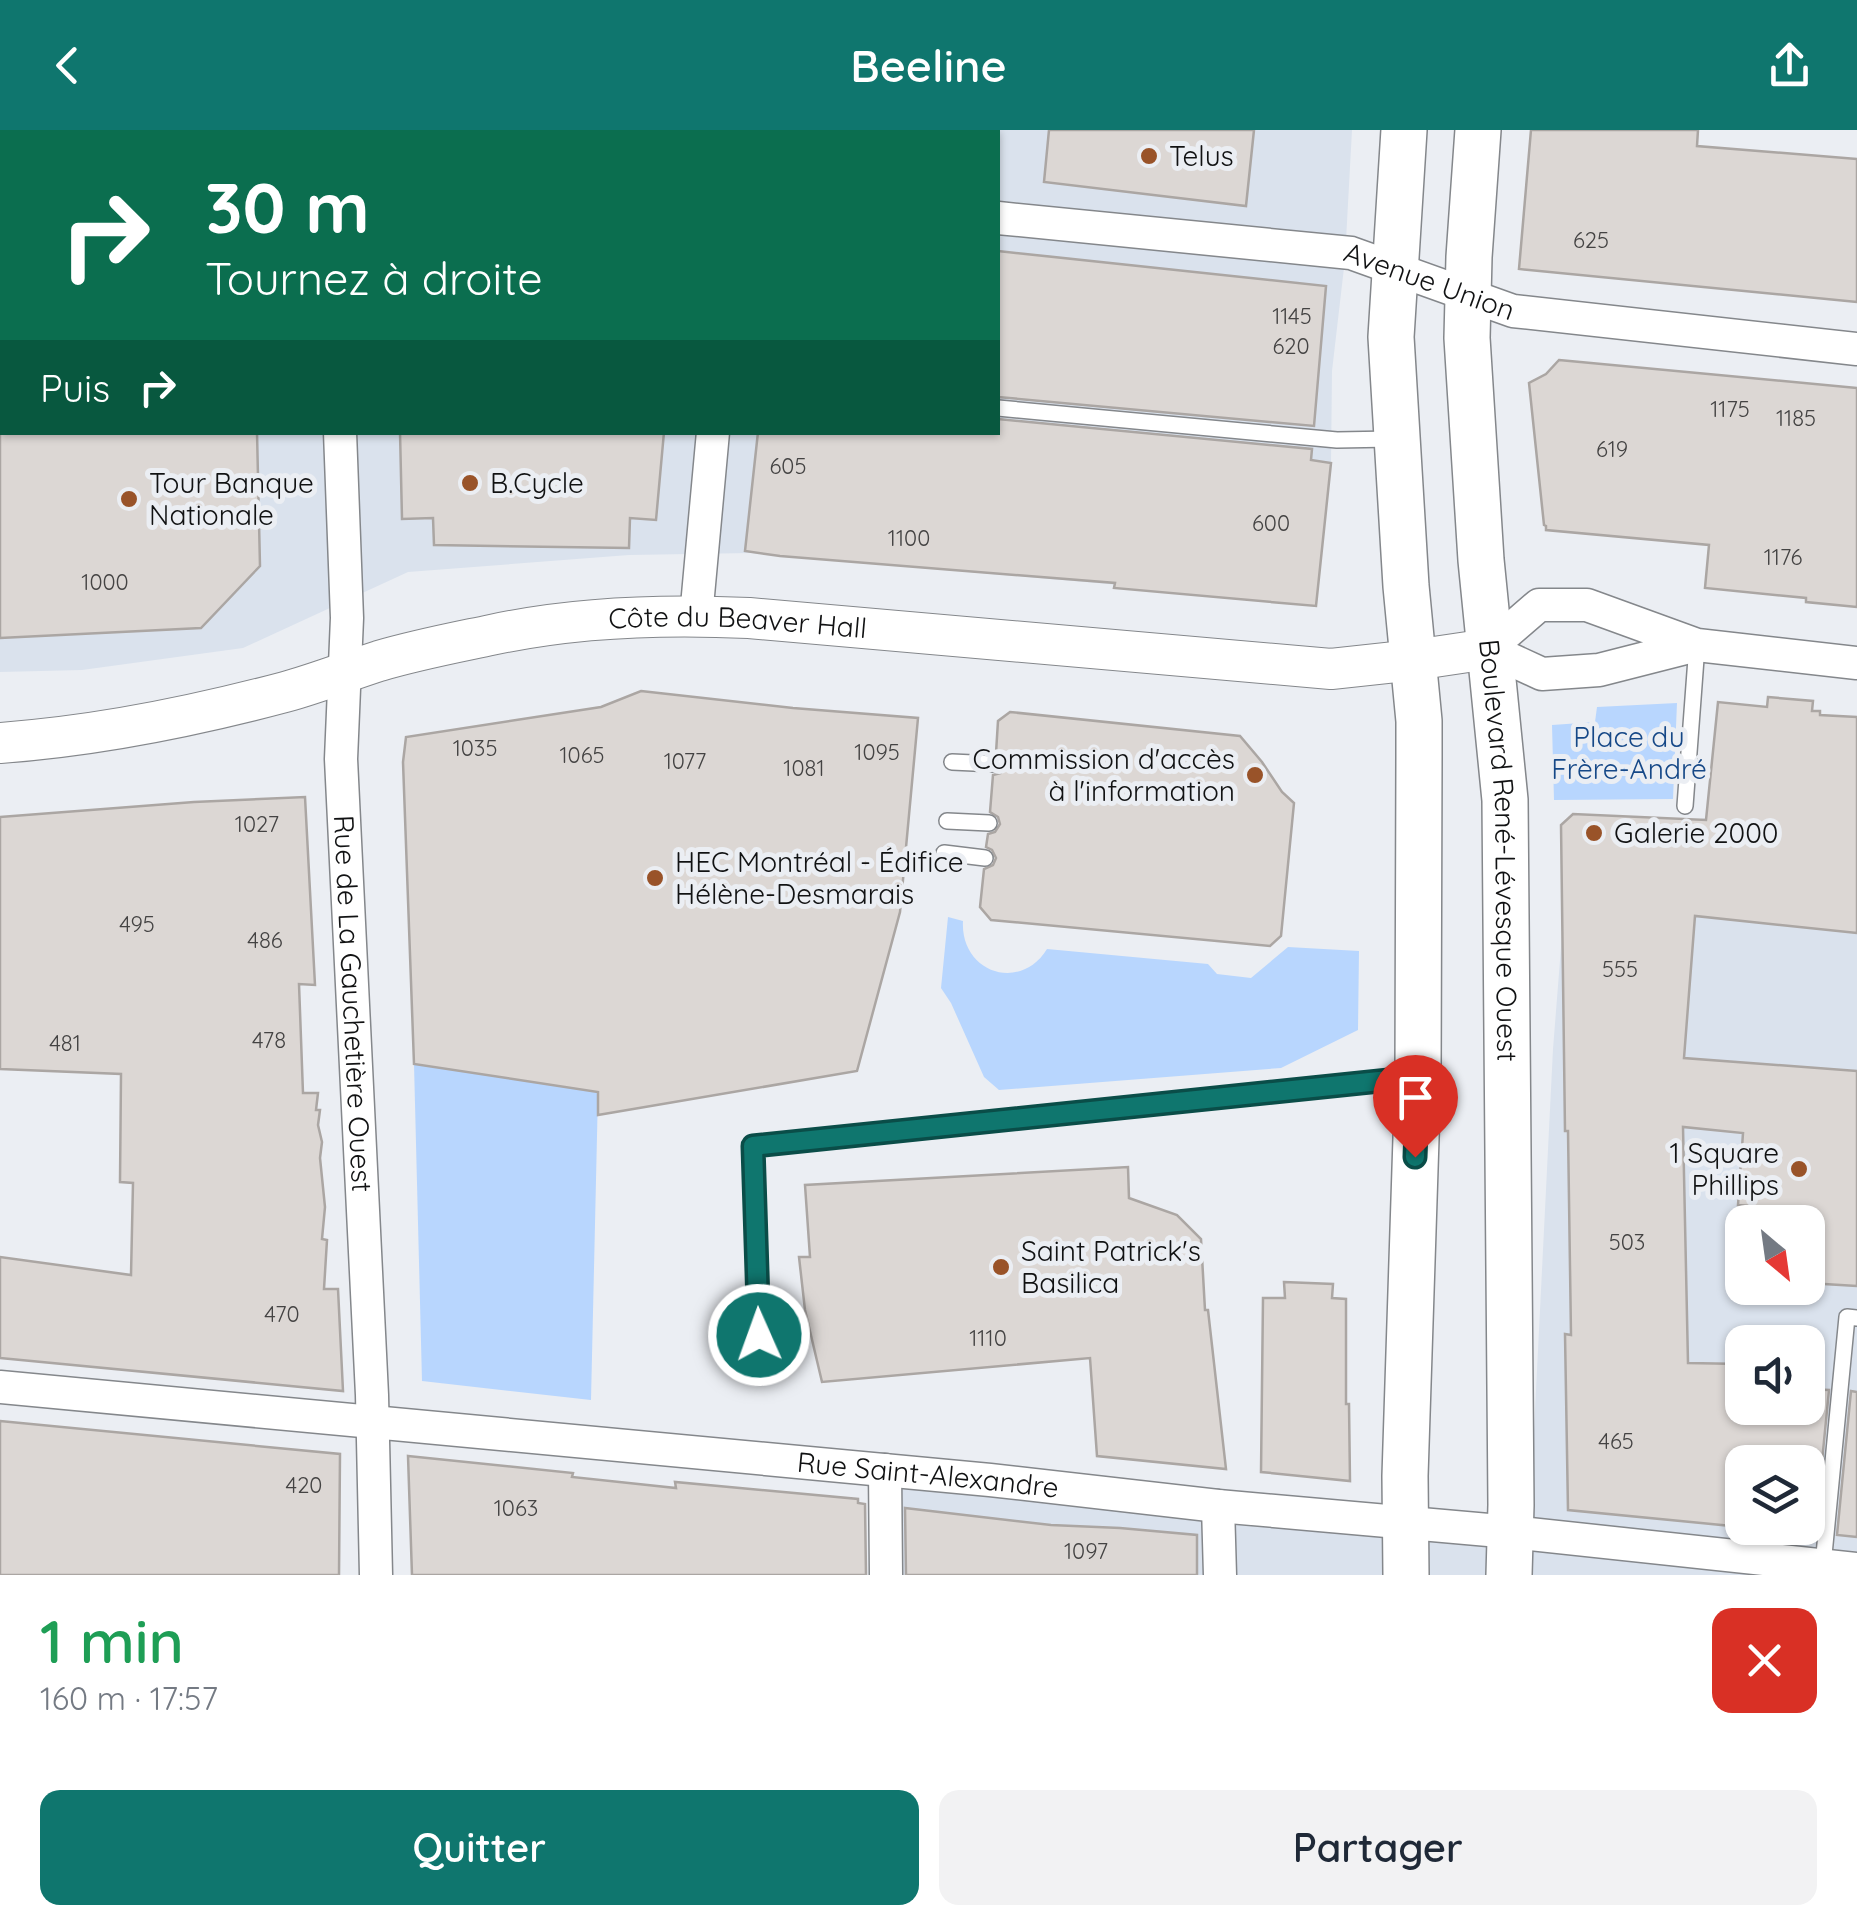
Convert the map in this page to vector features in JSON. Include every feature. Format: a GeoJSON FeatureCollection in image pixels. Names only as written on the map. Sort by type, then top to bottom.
{"type":"FeatureCollection","features":[{"type":"Feature","properties":{"kind":"main road"},"geometry":{"type":"LineString","coordinates":[[1404,130],[1391,337],[1406,586],[1420,736],[1418,1077],[1405,1456],[1406,1575]]}},
{"type":"Feature","properties":{"kind":"main road","name":"Boulevard René-Lévesque Ouest"},"geometry":{"type":"LineString","coordinates":[[1478,130],[1467,338],[1488,649],[1505,800],[1510,1554]]}},
{"type":"Feature","properties":{"kind":"street","name":"Avenue Union"},"geometry":{"type":"LineString","coordinates":[[1000,218],[1351,253],[1513,311],[1857,349]]}},
{"type":"Feature","properties":{"kind":"street","name":"Rue de La Gauchetière Ouest"},"geometry":{"type":"LineString","coordinates":[[340,435],[347,618],[341,760],[373,1422],[376,1575]]}},
{"type":"Feature","properties":{"kind":"street"},"geometry":{"type":"LineString","coordinates":[[696,617],[712,435]]}},
{"type":"Feature","properties":{"kind":"street"},"geometry":{"type":"LineString","coordinates":[[1697,645],[1600,670],[1542,674],[1488,649],[1539,605],[1587,605],[1697,645],[1857,663]]}},
{"type":"Feature","properties":{"kind":"street","name":"Côte du Beaver Hall"},"geometry":{"type":"LineString","coordinates":[[0,742],[154,723],[276,694],[400,656],[535,627],[607,620],[749,618],[1330,669],[1488,649]]}},
{"type":"Feature","properties":{"kind":"street","name":"Rue Saint-Alexandre"},"geometry":{"type":"LineString","coordinates":[[0,1387],[1406,1522],[1510,1554],[1857,1569]]}},
{"type":"Feature","properties":{"kind":"street"},"geometry":{"type":"LineString","coordinates":[[885,1470],[886,1575]]}},
{"type":"Feature","properties":{"kind":"street"},"geometry":{"type":"LineString","coordinates":[[1218,1506],[1220,1575]]}},
{"type":"Feature","properties":{"kind":"lane"},"geometry":{"type":"LineString","coordinates":[[1000,408],[1337,440],[1396,439]]}},
{"type":"Feature","properties":{"kind":"lane"},"geometry":{"type":"LineString","coordinates":[[1685,806],[1697,645]]}},
{"type":"Feature","properties":{"kind":"lane"},"geometry":{"type":"LineString","coordinates":[[952,762],[994,764]]}},
{"type":"Feature","properties":{"kind":"lane"},"geometry":{"type":"LineString","coordinates":[[947,820],[988,824]]}},
{"type":"Feature","properties":{"kind":"lane"},"geometry":{"type":"LineString","coordinates":[[944,853],[985,858]]}},
{"type":"Feature","properties":{"kind":"lane"},"geometry":{"type":"LineString","coordinates":[[760,1373],[753,1146],[1418,1077]]}},
{"type":"Feature","properties":{"kind":"lane"},"geometry":{"type":"LineString","coordinates":[[1823,1565],[1852,1317]]}},
{"type":"Feature","properties":{"kind":"shaded area"},"geometry":{"type":"Polygon","coordinates":[[[1000,130],[1352,130],[1345,259],[1332,371],[1331,463],[1317,592],[1305,601],[751,553],[629,555],[408,572],[243,648],[82,670],[0,672],[0,435],[1000,435],[1000,130]]]}},
{"type":"Feature","properties":{"kind":"shaded area"},"geometry":{"type":"Polygon","coordinates":[[[1857,762],[1857,1575],[897,1575],[896,1486],[1528,1551],[1553,1049],[1570,834],[1725,816],[1857,762]]]}},
{"type":"Feature","properties":{"kind":"green space","name":"Place du Frère-André"},"geometry":{"type":"Polygon","coordinates":[[[1677,703],[1673,799],[1554,800],[1552,725],[1595,722],[1597,707],[1677,703]]]}},
{"type":"Feature","properties":{"kind":"green space"},"geometry":{"type":"Polygon","coordinates":[[[948,917],[963,921],[965,939],[981,964],[1008,973],[1036,963],[1047,949],[1208,964],[1217,974],[1251,978],[1288,947],[1359,951],[1358,1030],[1281,1068],[999,1090],[984,1077],[941,988],[948,917]]]}},
{"type":"Feature","properties":{"kind":"green space"},"geometry":{"type":"Polygon","coordinates":[[[414,1064],[598,1092],[591,1400],[422,1381],[414,1064]]]}},
{"type":"Feature","properties":{"kind":"building","name":"Telus"},"geometry":{"type":"Polygon","coordinates":[[[1049,130],[1254,130],[1246,206],[1044,182],[1049,130]]]}},
{"type":"Feature","properties":{"kind":"building"},"geometry":{"type":"Polygon","coordinates":[[[1531,130],[1698,130],[1697,146],[1857,159],[1857,302],[1519,269],[1531,130]]]}},
{"type":"Feature","properties":{"kind":"building"},"geometry":{"type":"Polygon","coordinates":[[[1000,251],[1326,286],[1314,426],[1000,397],[1000,251]]]}},
{"type":"Feature","properties":{"kind":"building"},"geometry":{"type":"Polygon","coordinates":[[[1559,360],[1857,388],[1857,607],[1705,588],[1709,545],[1546,530],[1529,383],[1546,374],[1559,360]]]}},
{"type":"Feature","properties":{"kind":"building"},"geometry":{"type":"Polygon","coordinates":[[[1000,419],[1312,449],[1311,460],[1331,463],[1316,606],[1114,588],[1115,583],[745,551],[758,435],[1000,435],[1000,419]]]}},
{"type":"Feature","properties":{"kind":"building","name":"Tour Banque Nationale"},"geometry":{"type":"Polygon","coordinates":[[[0,435],[257,435],[260,566],[201,628],[0,638],[0,435]]]}},
{"type":"Feature","properties":{"kind":"building"},"geometry":{"type":"Polygon","coordinates":[[[400,435],[664,435],[656,520],[630,518],[629,548],[434,545],[433,518],[402,519],[400,435]]]}},
{"type":"Feature","properties":{"kind":"building","name":"HEC Montréal - Édifice Hélène-Desmarais"},"geometry":{"type":"Polygon","coordinates":[[[641,691],[918,718],[900,912],[857,1071],[598,1115],[598,1092],[414,1064],[403,762],[406,737],[601,707],[641,691]]]}},
{"type":"Feature","properties":{"kind":"building"},"geometry":{"type":"Polygon","coordinates":[[[1768,697],[1813,701],[1812,711],[1820,711],[1820,715],[1857,717],[1857,933],[1695,916],[1684,1058],[1857,1071],[1857,1286],[1825,1284],[1825,1205],[1738,1205],[1743,1133],[1683,1127],[1688,1363],[1725,1364],[1725,1425],[1825,1425],[1825,1390],[1829,1390],[1824,1445],[1725,1445],[1725,1525],[1568,1510],[1565,1334],[1571,1335],[1561,825],[1573,814],[1706,820],[1718,702],[1767,707],[1768,697]]]}},
{"type":"Feature","properties":{"kind":"building"},"geometry":{"type":"Polygon","coordinates":[[[1010,712],[1240,736],[1294,803],[1281,936],[1270,946],[991,920],[980,907],[984,869],[993,865],[996,858],[986,847],[988,834],[1000,824],[990,812],[993,775],[1001,773],[1006,765],[996,753],[998,721],[1010,712]]]}},
{"type":"Feature","properties":{"kind":"building"},"geometry":{"type":"Polygon","coordinates":[[[305,797],[315,985],[299,984],[303,1093],[318,1093],[316,1110],[320,1110],[325,1207],[322,1239],[327,1240],[324,1289],[338,1289],[343,1391],[0,1358],[0,1257],[131,1275],[133,1183],[120,1182],[121,1074],[0,1069],[0,817],[305,797]]]}},
{"type":"Feature","properties":{"kind":"building","name":"Saint Patrick's Basilica"},"geometry":{"type":"Polygon","coordinates":[[[1128,1167],[1129,1198],[1177,1215],[1201,1239],[1205,1310],[1226,1469],[1097,1456],[1090,1358],[822,1382],[805,1310],[799,1257],[810,1257],[805,1185],[1128,1167]]]}},
{"type":"Feature","properties":{"kind":"building"},"geometry":{"type":"Polygon","coordinates":[[[1284,1282],[1333,1284],[1332,1298],[1346,1299],[1350,1481],[1261,1472],[1263,1298],[1285,1298],[1284,1282]]]}},
{"type":"Feature","properties":{"kind":"building"},"geometry":{"type":"Polygon","coordinates":[[[1851,1391],[1857,1392],[1857,1537],[1837,1535],[1851,1391]]]}},
{"type":"Feature","properties":{"kind":"building"},"geometry":{"type":"Polygon","coordinates":[[[0,1421],[340,1454],[339,1575],[0,1575],[0,1421]]]}},
{"type":"Feature","properties":{"kind":"building"},"geometry":{"type":"Polygon","coordinates":[[[408,1456],[676,1488],[675,1482],[858,1499],[858,1503],[865,1504],[866,1575],[412,1575],[408,1456]]]}},
{"type":"Feature","properties":{"kind":"building"},"geometry":{"type":"Polygon","coordinates":[[[905,1508],[1051,1525],[1197,1535],[1197,1575],[906,1575],[905,1508]]]}},
{"type":"Feature","properties":{"kind":"place","name":"Telus"},"geometry":{"type":"Point","coordinates":[1149,156]}},
{"type":"Feature","properties":{"kind":"place","name":"B.Cycle"},"geometry":{"type":"Point","coordinates":[470,483]}},
{"type":"Feature","properties":{"kind":"place","name":"Tour Banque Nationale"},"geometry":{"type":"Point","coordinates":[129,499]}},
{"type":"Feature","properties":{"kind":"place","name":"Commission d'accès à l'information"},"geometry":{"type":"Point","coordinates":[1255,775]}},
{"type":"Feature","properties":{"kind":"place","name":"Galerie 2000"},"geometry":{"type":"Point","coordinates":[1594,833]}},
{"type":"Feature","properties":{"kind":"place","name":"HEC Montréal - Édifice Hélène-Desmarais"},"geometry":{"type":"Point","coordinates":[655,878]}},
{"type":"Feature","properties":{"kind":"place","name":"1 Square Phillips"},"geometry":{"type":"Point","coordinates":[1799,1169]}},
{"type":"Feature","properties":{"kind":"place","name":"Saint Patrick's Basilica"},"geometry":{"type":"Point","coordinates":[1001,1267]}},
{"type":"Feature","properties":{"kind":"route"},"geometry":{"type":"LineString","coordinates":[[759,1335],[753,1146],[1418,1077],[1415,1157]]}}]}
